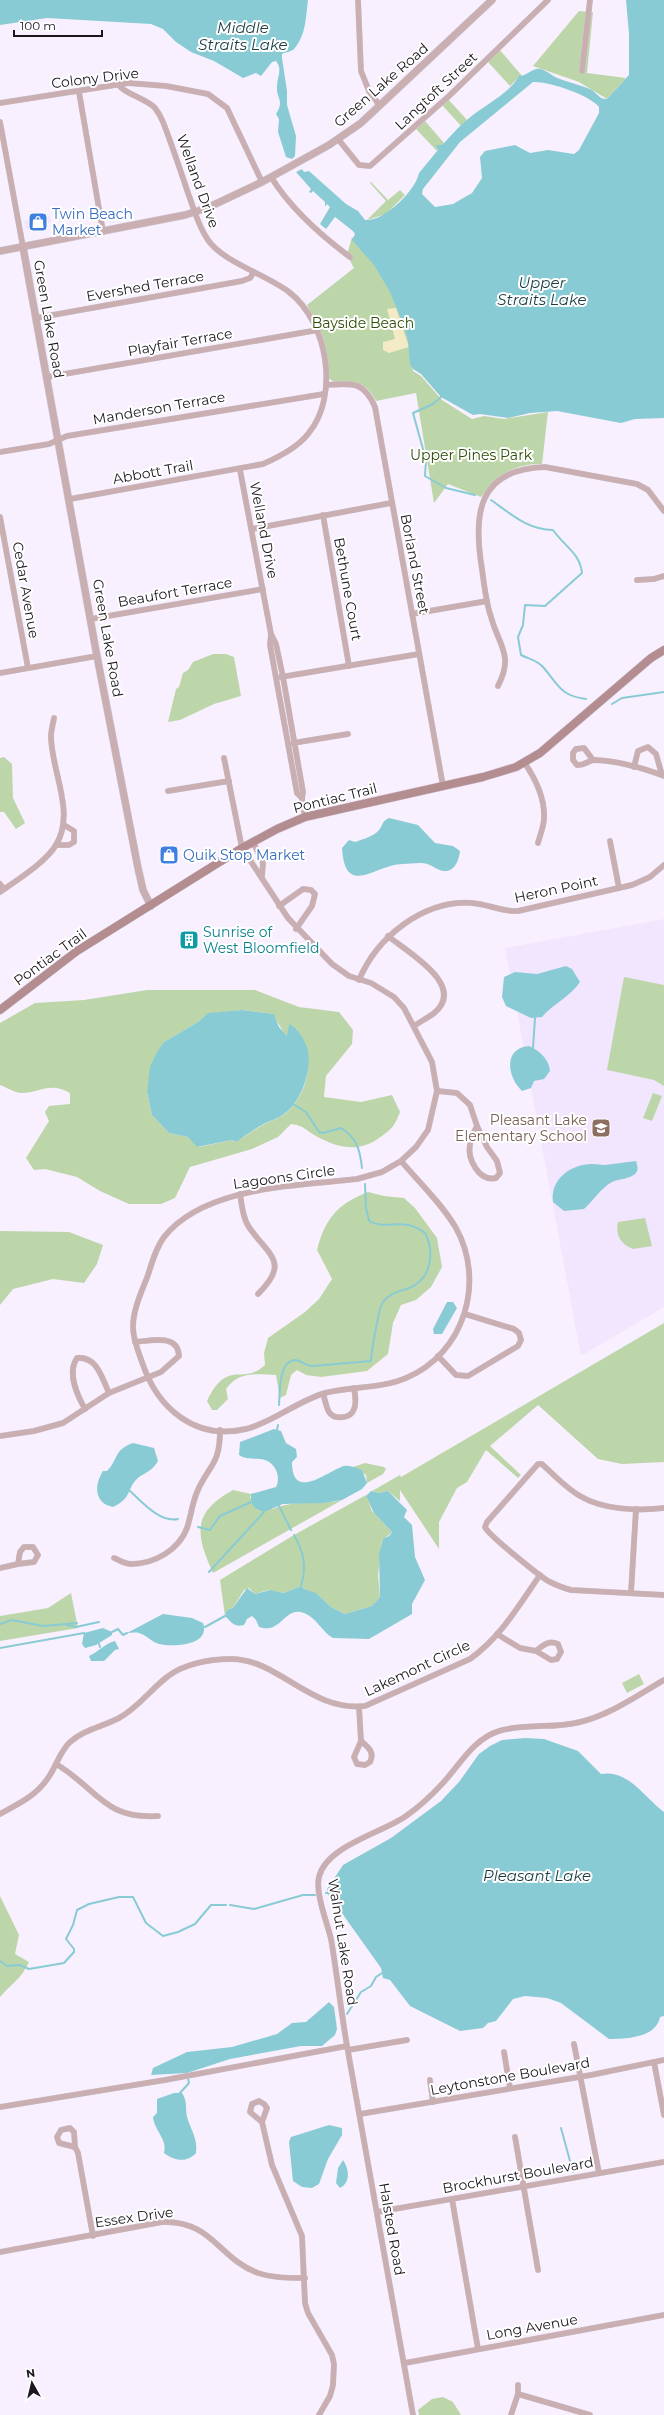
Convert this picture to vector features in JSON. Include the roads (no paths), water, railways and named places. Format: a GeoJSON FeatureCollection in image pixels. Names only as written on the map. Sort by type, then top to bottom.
{"type":"FeatureCollection","features":[{"type":"Feature","properties":{"kind":"main road","name":"Pontiac Trail"},"geometry":{"type":"LineString","coordinates":[[0,1010],[77,951],[242,848],[305,817],[503,772],[524,762],[553,742],[651,658],[664,650]]}},
{"type":"Feature","properties":{"kind":"street"},"geometry":{"type":"LineString","coordinates":[[358,0],[361,71],[370,91],[380,106]]}},
{"type":"Feature","properties":{"kind":"street","name":"Green Lake Road"},"geometry":{"type":"LineString","coordinates":[[151,906],[143,890],[97,656],[70,499],[23,247],[103,232],[195,212],[262,182],[338,139],[361,123],[492,0]]}},
{"type":"Feature","properties":{"kind":"street","name":"Langtoft Street"},"geometry":{"type":"LineString","coordinates":[[338,139],[359,165],[370,166],[449,96],[548,0]]}},
{"type":"Feature","properties":{"kind":"street"},"geometry":{"type":"LineString","coordinates":[[582,70],[590,0]]}},
{"type":"Feature","properties":{"kind":"street","name":"Colony Drive"},"geometry":{"type":"LineString","coordinates":[[0,103],[119,85],[145,83],[208,94],[227,108],[240,132],[262,182]]}},
{"type":"Feature","properties":{"kind":"street","name":"Welland Drive"},"geometry":{"type":"LineString","coordinates":[[119,85],[120,88],[138,96],[155,108],[164,122],[204,235],[213,246],[254,272],[290,292],[302,304],[318,330],[325,363],[326,385],[316,422],[308,435],[298,444],[263,464],[240,470],[263,588],[271,634],[270,645],[297,793],[302,798]]}},
{"type":"Feature","properties":{"kind":"street"},"geometry":{"type":"LineString","coordinates":[[78,92],[103,232]]}},
{"type":"Feature","properties":{"kind":"street"},"geometry":{"type":"LineString","coordinates":[[0,122],[23,247],[0,251]]}},
{"type":"Feature","properties":{"kind":"street"},"geometry":{"type":"LineString","coordinates":[[271,177],[293,207],[319,233],[350,257]]}},
{"type":"Feature","properties":{"kind":"street","name":"Evershed Terrace"},"geometry":{"type":"LineString","coordinates":[[36,318],[242,281],[254,272]]}},
{"type":"Feature","properties":{"kind":"street","name":"Playfair Terrace"},"geometry":{"type":"LineString","coordinates":[[47,377],[318,330]]}},
{"type":"Feature","properties":{"kind":"street","name":"Borland Street"},"geometry":{"type":"LineString","coordinates":[[326,385],[357,385],[364,388],[371,398],[378,418],[443,786]]}},
{"type":"Feature","properties":{"kind":"street","name":"Manderson Terrace"},"geometry":{"type":"LineString","coordinates":[[0,452],[50,444],[68,436],[324,394]]}},
{"type":"Feature","properties":{"kind":"street"},"geometry":{"type":"LineString","coordinates":[[498,686],[506,672],[505,656],[487,601],[478,545],[478,516],[487,494],[510,474],[533,468],[544,467],[625,481],[648,490],[664,511]]}},
{"type":"Feature","properties":{"kind":"street","name":"Abbott Trail"},"geometry":{"type":"LineString","coordinates":[[70,499],[240,470]]}},
{"type":"Feature","properties":{"kind":"street"},"geometry":{"type":"LineString","coordinates":[[252,529],[392,502]]}},
{"type":"Feature","properties":{"kind":"street","name":"Bethune Court"},"geometry":{"type":"LineString","coordinates":[[323,515],[349,666]]}},
{"type":"Feature","properties":{"kind":"street","name":"Cedar Avenue"},"geometry":{"type":"LineString","coordinates":[[0,517],[28,668]]}},
{"type":"Feature","properties":{"kind":"street"},"geometry":{"type":"LineString","coordinates":[[637,580],[654,579],[664,576]]}},
{"type":"Feature","properties":{"kind":"street","name":"Beaufort Terrace"},"geometry":{"type":"LineString","coordinates":[[91,619],[263,588]]}},
{"type":"Feature","properties":{"kind":"street"},"geometry":{"type":"LineString","coordinates":[[412,614],[487,601]]}},
{"type":"Feature","properties":{"kind":"street","name":"Welland Drive"},"geometry":{"type":"LineString","coordinates":[[271,634],[276,644],[283,677],[303,792],[302,798],[305,817]]}},
{"type":"Feature","properties":{"kind":"street"},"geometry":{"type":"LineString","coordinates":[[276,678],[419,654]]}},
{"type":"Feature","properties":{"kind":"street"},"geometry":{"type":"LineString","coordinates":[[0,673],[97,656]]}},
{"type":"Feature","properties":{"kind":"street"},"geometry":{"type":"LineString","coordinates":[[1,888],[31,869],[56,845],[64,825],[51,736],[54,718]]}},
{"type":"Feature","properties":{"kind":"street"},"geometry":{"type":"LineString","coordinates":[[288,743],[348,734]]}},
{"type":"Feature","properties":{"kind":"street"},"geometry":{"type":"LineString","coordinates":[[634,767],[638,751],[648,747],[656,754],[663,776]]}},
{"type":"Feature","properties":{"kind":"street","name":"Lagoons Circle"},"geometry":{"type":"LineString","coordinates":[[224,758],[242,848],[254,869],[262,876],[279,906],[296,929],[332,964],[349,976],[384,989],[394,997],[414,1026],[432,1062],[437,1091],[428,1130],[416,1148],[401,1161],[371,1176],[240,1194],[227,1198],[182,1220],[163,1239],[156,1252],[133,1317],[135,1342],[147,1378],[162,1402],[176,1415],[209,1429],[231,1431],[256,1425],[323,1394],[392,1383],[406,1378],[418,1372],[438,1356],[451,1341],[465,1314],[470,1289],[468,1261],[464,1243],[445,1212],[401,1161]]}},
{"type":"Feature","properties":{"kind":"street"},"geometry":{"type":"LineString","coordinates":[[593,760],[634,767],[663,776]]}},
{"type":"Feature","properties":{"kind":"street"},"geometry":{"type":"LineString","coordinates":[[524,762],[535,780],[541,800],[544,818],[538,843]]}},
{"type":"Feature","properties":{"kind":"street"},"geometry":{"type":"LineString","coordinates":[[168,791],[229,781]]}},
{"type":"Feature","properties":{"kind":"street"},"geometry":{"type":"LineString","coordinates":[[56,845],[69,845],[74,842],[74,831],[64,825]]}},
{"type":"Feature","properties":{"kind":"street"},"geometry":{"type":"LineString","coordinates":[[610,841],[619,888]]}},
{"type":"Feature","properties":{"kind":"street","name":"Lagoons Circle"},"geometry":{"type":"LineString","coordinates":[[253,842],[263,863],[262,876]]}},
{"type":"Feature","properties":{"kind":"street","name":"Heron Point"},"geometry":{"type":"LineString","coordinates":[[359,980],[370,958],[388,936],[422,914],[458,904],[473,903],[505,912],[518,911],[619,888],[650,877],[664,865]]}},
{"type":"Feature","properties":{"kind":"street"},"geometry":{"type":"LineString","coordinates":[[279,906],[303,889],[311,890],[315,894],[312,906],[296,929]]}},
{"type":"Feature","properties":{"kind":"street"},"geometry":{"type":"LineString","coordinates":[[388,936],[436,974],[443,984],[444,996],[440,1006],[434,1014],[414,1026]]}},
{"type":"Feature","properties":{"kind":"street"},"geometry":{"type":"LineString","coordinates":[[437,1091],[456,1093],[467,1100],[473,1111],[476,1126],[487,1147],[497,1161],[500,1173],[496,1178],[487,1179],[471,1160],[470,1145],[476,1126]]}},
{"type":"Feature","properties":{"kind":"street"},"geometry":{"type":"LineString","coordinates":[[240,1194],[245,1218],[250,1229],[271,1253],[275,1270],[271,1281],[258,1294]]}},
{"type":"Feature","properties":{"kind":"street"},"geometry":{"type":"LineString","coordinates":[[438,1356],[456,1375],[461,1377],[468,1376],[518,1346],[520,1340],[519,1333],[514,1329],[465,1314]]}},
{"type":"Feature","properties":{"kind":"street"},"geometry":{"type":"LineString","coordinates":[[0,1436],[52,1426],[73,1418],[109,1393],[147,1378],[172,1364],[179,1356],[178,1350],[174,1343],[169,1341],[135,1342]]}},
{"type":"Feature","properties":{"kind":"street"},"geometry":{"type":"LineString","coordinates":[[85,1409],[76,1389],[73,1374],[73,1365],[77,1358],[86,1357],[93,1362],[109,1393]]}},
{"type":"Feature","properties":{"kind":"street"},"geometry":{"type":"LineString","coordinates":[[323,1394],[328,1411],[333,1416],[341,1418],[351,1414],[354,1410],[354,1388]]}},
{"type":"Feature","properties":{"kind":"street"},"geometry":{"type":"LineString","coordinates":[[114,1558],[130,1564],[145,1562],[166,1554],[180,1542],[187,1528],[198,1490],[216,1460],[220,1450],[220,1430]]}},
{"type":"Feature","properties":{"kind":"street"},"geometry":{"type":"LineString","coordinates":[[664,1508],[636,1509],[594,1503],[580,1496],[542,1464],[538,1464],[487,1522],[485,1528],[494,1538],[540,1575],[547,1580],[571,1590],[664,1595]]}},
{"type":"Feature","properties":{"kind":"street"},"geometry":{"type":"LineString","coordinates":[[631,1593],[636,1509]]}},
{"type":"Feature","properties":{"kind":"street"},"geometry":{"type":"LineString","coordinates":[[0,1568],[18,1564]]}},
{"type":"Feature","properties":{"kind":"street","name":"Lakemont Circle"},"geometry":{"type":"LineString","coordinates":[[0,1814],[38,1792],[68,1743],[79,1735],[118,1718],[134,1708],[168,1676],[182,1668],[200,1663],[230,1659],[243,1660],[274,1673],[322,1700],[337,1706],[359,1707],[388,1698],[470,1659],[491,1643],[540,1575]]}},
{"type":"Feature","properties":{"kind":"street"},"geometry":{"type":"LineString","coordinates":[[497,1634],[520,1648],[536,1651]]}},
{"type":"Feature","properties":{"kind":"street","name":"Walnut Lake Road"},"geometry":{"type":"LineString","coordinates":[[348,2048],[331,1940],[318,1882],[322,1869],[330,1858],[344,1848],[389,1827],[429,1798],[474,1748],[486,1737],[512,1729],[580,1722],[611,1710],[664,1680]]}},
{"type":"Feature","properties":{"kind":"street"},"geometry":{"type":"LineString","coordinates":[[359,1707],[361,1741]]}},
{"type":"Feature","properties":{"kind":"street"},"geometry":{"type":"LineString","coordinates":[[56,1764],[68,1771],[117,1811],[139,1817],[158,1816]]}},
{"type":"Feature","properties":{"kind":"street"},"geometry":{"type":"LineString","coordinates":[[0,2107],[348,2048],[407,2040]]}},
{"type":"Feature","properties":{"kind":"street"},"geometry":{"type":"LineString","coordinates":[[574,2044],[599,2173]]}},
{"type":"Feature","properties":{"kind":"street","name":"Halsted Road"},"geometry":{"type":"LineString","coordinates":[[348,2048],[413,2415]]}},
{"type":"Feature","properties":{"kind":"street"},"geometry":{"type":"LineString","coordinates":[[504,2052],[510,2088]]}},
{"type":"Feature","properties":{"kind":"street","name":"Leytonstone Boulevard"},"geometry":{"type":"LineString","coordinates":[[360,2114],[580,2077],[664,2060]]}},
{"type":"Feature","properties":{"kind":"street"},"geometry":{"type":"LineString","coordinates":[[654,2062],[664,2115]]}},
{"type":"Feature","properties":{"kind":"street"},"geometry":{"type":"LineString","coordinates":[[430,2080],[433,2102]]}},
{"type":"Feature","properties":{"kind":"street"},"geometry":{"type":"LineString","coordinates":[[262,2122],[272,2165],[302,2236],[305,2303],[308,2313],[332,2355],[334,2364],[333,2385],[330,2396],[319,2415]]}},
{"type":"Feature","properties":{"kind":"street"},"geometry":{"type":"LineString","coordinates":[[515,2137],[538,2270]]}},
{"type":"Feature","properties":{"kind":"street"},"geometry":{"type":"LineString","coordinates":[[75,2148],[78,2153],[93,2236]]}},
{"type":"Feature","properties":{"kind":"street","name":"Brockhurst Boulevard"},"geometry":{"type":"LineString","coordinates":[[377,2212],[664,2162]]}},
{"type":"Feature","properties":{"kind":"street"},"geometry":{"type":"LineString","coordinates":[[452,2199],[478,2349]]}},
{"type":"Feature","properties":{"kind":"street","name":"Essex Drive"},"geometry":{"type":"LineString","coordinates":[[0,2252],[93,2236],[162,2222],[178,2222],[203,2232],[230,2254],[258,2273],[286,2278],[304,2278]]}},
{"type":"Feature","properties":{"kind":"street","name":"Long Avenue"},"geometry":{"type":"LineString","coordinates":[[405,2363],[664,2316]]}},
{"type":"Feature","properties":{"kind":"street"},"geometry":{"type":"LineString","coordinates":[[511,2415],[518,2394],[518,2385]]}},
{"type":"Feature","properties":{"kind":"street"},"geometry":{"type":"LineString","coordinates":[[518,2394],[576,2413],[590,2415]]}},
{"type":"Feature","properties":{"kind":"water","name":"Middle Straits Lake"},"geometry":{"type":"Polygon","coordinates":[[[0,0],[308,0],[305,26],[301,38],[294,49],[282,54],[287,91],[287,105],[296,136],[295,156],[292,159],[286,157],[278,132],[279,119],[276,114],[280,106],[280,100],[277,90],[279,67],[276,61],[272,62],[261,76],[256,73],[243,78],[214,61],[191,52],[176,42],[163,29],[151,24],[47,18],[0,25],[0,0]]]}},
{"type":"Feature","properties":{"kind":"water","name":"Upper Straits Lake"},"geometry":{"type":"Polygon","coordinates":[[[626,0],[664,0],[664,418],[635,419],[621,423],[557,411],[530,413],[508,418],[480,414],[473,415],[441,397],[421,374],[413,369],[410,364],[408,341],[404,326],[390,292],[374,265],[352,240],[355,234],[353,231],[335,217],[326,229],[320,224],[330,207],[327,204],[325,207],[325,202],[313,191],[311,193],[309,192],[311,189],[296,172],[302,169],[304,172],[309,171],[346,204],[358,211],[365,220],[381,216],[398,204],[406,196],[417,180],[419,173],[438,150],[436,145],[442,145],[464,122],[503,94],[519,76],[525,75],[535,69],[541,69],[557,78],[592,90],[601,98],[607,99],[629,75],[629,34],[626,0]],[[533,82],[460,142],[423,189],[422,194],[435,207],[453,204],[472,193],[482,178],[480,157],[485,151],[515,145],[530,153],[548,150],[574,154],[579,150],[599,113],[599,107],[594,102],[578,94],[558,86],[533,82]]]}},
{"type":"Feature","properties":{"kind":"water"},"geometry":{"type":"Polygon","coordinates":[[[389,818],[418,825],[435,843],[453,846],[460,851],[455,866],[450,870],[444,871],[427,864],[415,863],[393,865],[364,875],[356,875],[349,872],[344,863],[342,848],[349,840],[355,842],[368,838],[379,830],[385,820],[389,818]]]}},
{"type":"Feature","properties":{"kind":"water"},"geometry":{"type":"Polygon","coordinates":[[[566,966],[572,969],[580,982],[572,992],[542,1017],[531,1018],[506,1006],[502,997],[504,977],[515,972],[537,974],[566,966]]]}},
{"type":"Feature","properties":{"kind":"water"},"geometry":{"type":"Polygon","coordinates":[[[242,1010],[274,1014],[279,1027],[287,1036],[289,1024],[297,1030],[307,1047],[308,1065],[304,1084],[296,1101],[282,1116],[262,1125],[236,1142],[232,1140],[197,1147],[188,1137],[169,1133],[152,1115],[147,1092],[150,1067],[157,1052],[164,1042],[198,1022],[208,1013],[242,1010]]]}},
{"type":"Feature","properties":{"kind":"water"},"geometry":{"type":"Polygon","coordinates":[[[529,1046],[537,1050],[546,1059],[550,1071],[544,1079],[534,1081],[531,1088],[522,1091],[513,1078],[510,1064],[511,1057],[521,1048],[529,1046]]]}},
{"type":"Feature","properties":{"kind":"water"},"geometry":{"type":"Polygon","coordinates":[[[636,1161],[638,1168],[636,1173],[630,1177],[612,1182],[584,1209],[564,1211],[553,1202],[553,1194],[558,1180],[570,1170],[584,1165],[605,1165],[636,1161]]]}},
{"type":"Feature","properties":{"kind":"water"},"geometry":{"type":"Polygon","coordinates":[[[447,1302],[453,1302],[457,1308],[442,1334],[434,1334],[433,1329],[447,1302]]]}},
{"type":"Feature","properties":{"kind":"water"},"geometry":{"type":"Polygon","coordinates":[[[274,1429],[281,1431],[286,1443],[296,1449],[297,1457],[292,1462],[294,1474],[298,1480],[304,1482],[312,1481],[346,1466],[362,1470],[367,1483],[362,1489],[342,1500],[324,1503],[283,1504],[264,1512],[255,1508],[251,1502],[251,1494],[276,1487],[278,1475],[275,1468],[269,1462],[262,1459],[246,1458],[239,1455],[240,1442],[274,1429]]]}},
{"type":"Feature","properties":{"kind":"water"},"geometry":{"type":"Polygon","coordinates":[[[133,1443],[154,1448],[158,1461],[152,1469],[135,1481],[124,1500],[113,1507],[107,1505],[99,1498],[97,1487],[100,1476],[103,1471],[107,1471],[111,1467],[122,1449],[133,1443]]]}},
{"type":"Feature","properties":{"kind":"water"},"geometry":{"type":"Polygon","coordinates":[[[371,1491],[379,1493],[388,1491],[407,1510],[404,1517],[412,1525],[415,1557],[425,1580],[412,1604],[412,1614],[369,1639],[333,1638],[309,1615],[298,1612],[287,1616],[273,1627],[266,1628],[259,1627],[256,1620],[252,1616],[247,1619],[244,1625],[238,1626],[233,1624],[225,1616],[227,1610],[233,1608],[247,1588],[255,1594],[270,1590],[284,1593],[301,1586],[304,1589],[316,1593],[331,1607],[345,1614],[372,1606],[380,1597],[379,1555],[383,1539],[389,1536],[392,1532],[374,1513],[366,1496],[371,1491]]]}},
{"type":"Feature","properties":{"kind":"water"},"geometry":{"type":"Polygon","coordinates":[[[163,1614],[192,1618],[203,1623],[204,1631],[196,1641],[181,1645],[159,1644],[139,1633],[127,1633],[163,1614]]]}},
{"type":"Feature","properties":{"kind":"water"},"geometry":{"type":"Polygon","coordinates":[[[103,1628],[112,1632],[112,1635],[96,1645],[85,1648],[82,1644],[84,1633],[103,1628]]]}},
{"type":"Feature","properties":{"kind":"water"},"geometry":{"type":"Polygon","coordinates":[[[115,1641],[119,1649],[115,1650],[104,1661],[91,1661],[89,1656],[115,1641]]]}},
{"type":"Feature","properties":{"kind":"water","name":"Pleasant Lake"},"geometry":{"type":"Polygon","coordinates":[[[525,1738],[544,1739],[578,1751],[601,1774],[620,1776],[628,1780],[664,1812],[664,2016],[660,2017],[653,2029],[647,2033],[632,2038],[609,2039],[561,2003],[547,1998],[525,1996],[513,1999],[496,2021],[488,2023],[483,2028],[460,2031],[410,2006],[390,1980],[383,1978],[381,1968],[339,1909],[340,1901],[329,1897],[327,1889],[343,1865],[391,1838],[441,1801],[459,1782],[479,1754],[502,1740],[525,1738]]]}},
{"type":"Feature","properties":{"kind":"water"},"geometry":{"type":"Polygon","coordinates":[[[329,2002],[334,2007],[337,2029],[335,2035],[322,2046],[301,2046],[230,2059],[187,2073],[151,2075],[153,2068],[187,2052],[232,2047],[277,2034],[292,2023],[306,2022],[329,2002]]]}},
{"type":"Feature","properties":{"kind":"water"},"geometry":{"type":"Polygon","coordinates":[[[174,2093],[182,2093],[184,2096],[187,2117],[196,2143],[196,2153],[185,2160],[172,2158],[164,2153],[165,2148],[163,2139],[153,2117],[157,2113],[157,2099],[174,2093]]]}},
{"type":"Feature","properties":{"kind":"water"},"geometry":{"type":"Polygon","coordinates":[[[329,2125],[342,2128],[342,2135],[328,2159],[319,2184],[312,2188],[302,2187],[293,2181],[289,2142],[291,2137],[329,2125]]]}},
{"type":"Feature","properties":{"kind":"water"},"geometry":{"type":"Polygon","coordinates":[[[343,2160],[347,2167],[348,2175],[346,2182],[340,2188],[336,2183],[338,2168],[343,2160]]]}},
{"type":"Feature","properties":{"kind":"waterway"},"geometry":{"type":"LineString","coordinates":[[441,397],[433,404],[413,413],[426,460],[425,476],[446,488],[475,495]]}},
{"type":"Feature","properties":{"kind":"waterway"},"geometry":{"type":"LineString","coordinates":[[491,500],[513,516],[528,524],[553,530],[575,555],[581,566],[582,573],[545,606],[525,605],[523,625],[518,637],[521,655],[536,661],[541,665],[556,684],[565,692],[570,695],[586,699]]}},
{"type":"Feature","properties":{"kind":"waterway"},"geometry":{"type":"LineString","coordinates":[[612,704],[622,698],[664,692]]}},
{"type":"Feature","properties":{"kind":"waterway"},"geometry":{"type":"LineString","coordinates":[[533,1048],[535,1018]]}},
{"type":"Feature","properties":{"kind":"waterway"},"geometry":{"type":"LineString","coordinates":[[293,1104],[306,1112],[319,1132],[323,1133],[341,1128],[351,1136],[359,1150],[362,1168]]}},
{"type":"Feature","properties":{"kind":"waterway"},"geometry":{"type":"LineString","coordinates":[[279,1405],[281,1379],[285,1366],[289,1362],[297,1360],[313,1366],[371,1361],[377,1321],[383,1302],[390,1295],[415,1285],[425,1275],[428,1268],[430,1261],[430,1247],[425,1233],[410,1225],[382,1225],[369,1221],[366,1208],[365,1184]]}},
{"type":"Feature","properties":{"kind":"waterway"},"geometry":{"type":"LineString","coordinates":[[277,1430],[278,1425]]}},
{"type":"Feature","properties":{"kind":"waterway"},"geometry":{"type":"LineString","coordinates":[[130,1491],[158,1515],[165,1518],[178,1519]]}},
{"type":"Feature","properties":{"kind":"waterway"},"geometry":{"type":"LineString","coordinates":[[198,1527],[210,1530],[220,1516],[251,1502]]}},
{"type":"Feature","properties":{"kind":"waterway"},"geometry":{"type":"LineString","coordinates":[[279,1506],[291,1530]]}},
{"type":"Feature","properties":{"kind":"waterway"},"geometry":{"type":"LineString","coordinates":[[209,1572],[264,1512]]}},
{"type":"Feature","properties":{"kind":"waterway"},"geometry":{"type":"LineString","coordinates":[[294,1535],[304,1560],[304,1572],[301,1586]]}},
{"type":"Feature","properties":{"kind":"waterway"},"geometry":{"type":"LineString","coordinates":[[205,1627],[225,1616]]}},
{"type":"Feature","properties":{"kind":"waterway"},"geometry":{"type":"LineString","coordinates":[[0,1624],[12,1620],[43,1626],[77,1623]]}},
{"type":"Feature","properties":{"kind":"waterway"},"geometry":{"type":"LineString","coordinates":[[67,1625],[76,1627],[99,1622]]}},
{"type":"Feature","properties":{"kind":"waterway"},"geometry":{"type":"LineString","coordinates":[[112,1632],[118,1629],[123,1635],[127,1633]]}},
{"type":"Feature","properties":{"kind":"waterway"},"geometry":{"type":"LineString","coordinates":[[0,1648],[84,1633]]}},
{"type":"Feature","properties":{"kind":"waterway"},"geometry":{"type":"LineString","coordinates":[[230,1905],[254,1909],[303,1895],[315,1895]]}},
{"type":"Feature","properties":{"kind":"waterway"},"geometry":{"type":"LineString","coordinates":[[0,1961],[7,1966],[20,1965],[29,1969],[64,1963],[74,1952],[74,1949],[66,1939],[73,1925],[77,1910],[89,1904],[119,1897],[133,1897],[146,1923],[163,1936],[178,1932],[195,1924],[211,1905],[226,1905]]}},
{"type":"Feature","properties":{"kind":"waterway"},"geometry":{"type":"LineString","coordinates":[[347,2014],[361,1992],[371,1986],[376,1977],[382,1973]]}},
{"type":"Feature","properties":{"kind":"waterway"},"geometry":{"type":"LineString","coordinates":[[179,2094],[189,2083],[187,2073]]}},
{"type":"Feature","properties":{"kind":"waterway"},"geometry":{"type":"LineString","coordinates":[[561,2128],[573,2172]]}},
{"type":"Feature","properties":{"kind":"place","name":"Twin Beach Market"},"geometry":{"type":"Point","coordinates":[38,222]}},
{"type":"Feature","properties":{"kind":"place","name":"Quik Stop Market"},"geometry":{"type":"Point","coordinates":[169,855]}},
{"type":"Feature","properties":{"kind":"place","name":"Sunrise of West Bloomfield"},"geometry":{"type":"Point","coordinates":[189,940]}},
{"type":"Feature","properties":{"kind":"place","name":"Pleasant Lake Elementary School"},"geometry":{"type":"Point","coordinates":[601,1128]}},
{"type":"Feature","properties":{"kind":"park label","name":"Bayside Beach"},"geometry":{"type":"Point","coordinates":[363,323]}},
{"type":"Feature","properties":{"kind":"park label","name":"Upper Pines Park"},"geometry":{"type":"Point","coordinates":[471,455]}}]}
